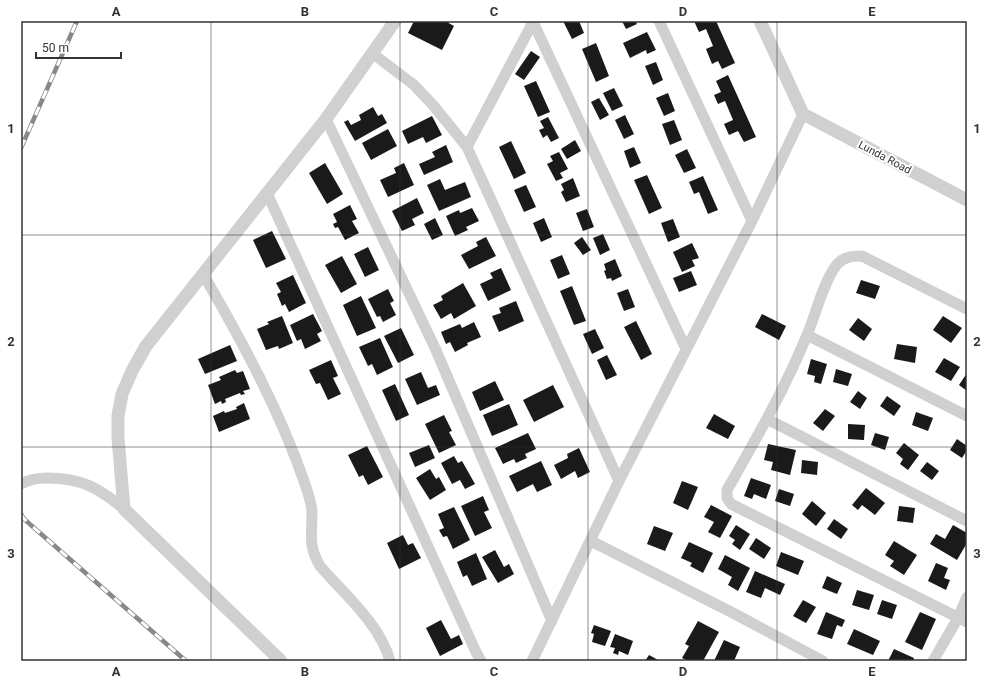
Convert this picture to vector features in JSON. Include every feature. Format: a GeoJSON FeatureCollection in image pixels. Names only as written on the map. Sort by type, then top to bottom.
{"type":"FeatureCollection","features":[{"type":"Feature","properties":{"kind":"street"},"geometry":{"type":"LineString","coordinates":[[124,508],[118,416],[122,394],[132,371],[146,346],[326,119],[395,21]]}},
{"type":"Feature","properties":{"kind":"street"},"geometry":{"type":"LineString","coordinates":[[659,21],[752,221]]}},
{"type":"Feature","properties":{"kind":"street"},"geometry":{"type":"LineString","coordinates":[[532,661],[686,349],[752,221],[803,114],[760,21]]}},
{"type":"Feature","properties":{"kind":"street"},"geometry":{"type":"LineString","coordinates":[[467,147],[534,22]]}},
{"type":"Feature","properties":{"kind":"street"},"geometry":{"type":"LineString","coordinates":[[534,22],[686,349]]}},
{"type":"Feature","properties":{"kind":"street"},"geometry":{"type":"LineString","coordinates":[[372,53],[414,85],[433,105],[467,147],[620,482]]}},
{"type":"Feature","properties":{"kind":"street","name":"Lunda Road"},"geometry":{"type":"LineString","coordinates":[[803,114],[967,200]]}},
{"type":"Feature","properties":{"kind":"street"},"geometry":{"type":"LineString","coordinates":[[326,119],[435,348],[552,621]]}},
{"type":"Feature","properties":{"kind":"street"},"geometry":{"type":"LineString","coordinates":[[267,193],[481,661]]}},
{"type":"Feature","properties":{"kind":"street"},"geometry":{"type":"LineString","coordinates":[[962,620],[731,504],[726,498],[727,490],[767,419],[807,335],[835,266],[842,259],[850,256],[862,256],[967,309]]}},
{"type":"Feature","properties":{"kind":"street"},"geometry":{"type":"LineString","coordinates":[[203,274],[228,316],[283,426],[306,485],[312,512],[310,538],[314,556],[320,566],[368,620],[380,636],[390,661]]}},
{"type":"Feature","properties":{"kind":"street"},"geometry":{"type":"LineString","coordinates":[[807,335],[967,416]]}},
{"type":"Feature","properties":{"kind":"street"},"geometry":{"type":"LineString","coordinates":[[767,419],[967,521]]}},
{"type":"Feature","properties":{"kind":"street"},"geometry":{"type":"LineString","coordinates":[[21,484],[39,478],[59,478],[80,481],[108,496],[124,508],[281,661]]}},
{"type":"Feature","properties":{"kind":"street"},"geometry":{"type":"LineString","coordinates":[[591,541],[733,613],[823,661]]}},
{"type":"Feature","properties":{"kind":"street"},"geometry":{"type":"LineString","coordinates":[[933,661],[962,620],[967,597]]}},
{"type":"Feature","properties":{"kind":"building"},"geometry":{"type":"Polygon","coordinates":[[[414,21],[445,21],[454,26],[442,50],[408,33],[414,21]]]}},
{"type":"Feature","properties":{"kind":"building"},"geometry":{"type":"Polygon","coordinates":[[[563,21],[579,21],[584,33],[572,39],[563,21]]]}},
{"type":"Feature","properties":{"kind":"building"},"geometry":{"type":"Polygon","coordinates":[[[622,21],[635,21],[637,24],[626,29],[622,21]]]}},
{"type":"Feature","properties":{"kind":"building"},"geometry":{"type":"Polygon","coordinates":[[[694,21],[716,21],[735,63],[722,69],[718,61],[712,64],[706,49],[713,46],[706,29],[699,32],[694,21]]]}},
{"type":"Feature","properties":{"kind":"building"},"geometry":{"type":"Polygon","coordinates":[[[647,32],[656,50],[647,54],[646,50],[630,58],[623,43],[647,32]]]}},
{"type":"Feature","properties":{"kind":"building"},"geometry":{"type":"Polygon","coordinates":[[[596,43],[609,76],[596,82],[582,49],[596,43]]]}},
{"type":"Feature","properties":{"kind":"building"},"geometry":{"type":"Polygon","coordinates":[[[531,51],[540,57],[524,80],[515,74],[531,51]]]}},
{"type":"Feature","properties":{"kind":"building"},"geometry":{"type":"Polygon","coordinates":[[[656,62],[663,80],[653,85],[645,66],[656,62]]]}},
{"type":"Feature","properties":{"kind":"building"},"geometry":{"type":"Polygon","coordinates":[[[728,75],[756,137],[744,142],[738,131],[729,135],[724,124],[733,120],[725,101],[718,104],[714,95],[721,92],[716,81],[728,75]]]}},
{"type":"Feature","properties":{"kind":"building"},"geometry":{"type":"Polygon","coordinates":[[[536,81],[550,112],[538,117],[524,86],[536,81]]]}},
{"type":"Feature","properties":{"kind":"building"},"geometry":{"type":"Polygon","coordinates":[[[614,88],[623,106],[612,111],[603,93],[614,88]]]}},
{"type":"Feature","properties":{"kind":"building"},"geometry":{"type":"Polygon","coordinates":[[[668,93],[675,111],[664,116],[656,98],[668,93]]]}},
{"type":"Feature","properties":{"kind":"building"},"geometry":{"type":"Polygon","coordinates":[[[599,98],[609,115],[600,120],[591,102],[599,98]]]}},
{"type":"Feature","properties":{"kind":"building"},"geometry":{"type":"Polygon","coordinates":[[[373,107],[378,116],[382,114],[387,123],[355,141],[344,122],[348,120],[351,125],[361,120],[359,115],[373,107]]]}},
{"type":"Feature","properties":{"kind":"building"},"geometry":{"type":"Polygon","coordinates":[[[625,115],[634,134],[624,139],[615,120],[625,115]]]}},
{"type":"Feature","properties":{"kind":"building"},"geometry":{"type":"Polygon","coordinates":[[[432,116],[442,135],[426,143],[423,137],[408,144],[402,131],[432,116]]]}},
{"type":"Feature","properties":{"kind":"building"},"geometry":{"type":"Polygon","coordinates":[[[548,117],[559,138],[551,142],[547,135],[543,138],[539,130],[544,128],[540,121],[548,117]]]}},
{"type":"Feature","properties":{"kind":"building"},"geometry":{"type":"Polygon","coordinates":[[[674,120],[682,140],[670,145],[662,124],[674,120]]]}},
{"type":"Feature","properties":{"kind":"building"},"geometry":{"type":"Polygon","coordinates":[[[388,129],[397,146],[371,160],[362,143],[388,129]]]}},
{"type":"Feature","properties":{"kind":"building"},"geometry":{"type":"Polygon","coordinates":[[[575,140],[581,151],[567,159],[561,149],[575,140]]]}},
{"type":"Feature","properties":{"kind":"building"},"geometry":{"type":"Polygon","coordinates":[[[511,141],[526,173],[514,179],[499,147],[511,141]]]}},
{"type":"Feature","properties":{"kind":"building"},"geometry":{"type":"Polygon","coordinates":[[[446,145],[453,162],[424,175],[419,164],[435,157],[432,152],[446,145]]]}},
{"type":"Feature","properties":{"kind":"building"},"geometry":{"type":"Polygon","coordinates":[[[634,147],[641,163],[630,168],[624,151],[634,147]]]}},
{"type":"Feature","properties":{"kind":"building"},"geometry":{"type":"Polygon","coordinates":[[[687,149],[696,168],[684,173],[675,155],[687,149]]]}},
{"type":"Feature","properties":{"kind":"building"},"geometry":{"type":"Polygon","coordinates":[[[559,152],[568,169],[560,173],[563,178],[556,181],[547,164],[553,161],[550,156],[559,152]]]}},
{"type":"Feature","properties":{"kind":"building"},"geometry":{"type":"Polygon","coordinates":[[[325,163],[343,194],[327,204],[309,173],[325,163]]]}},
{"type":"Feature","properties":{"kind":"building"},"geometry":{"type":"Polygon","coordinates":[[[404,163],[414,185],[388,197],[380,180],[396,173],[394,168],[404,163]]]}},
{"type":"Feature","properties":{"kind":"building"},"geometry":{"type":"Polygon","coordinates":[[[647,175],[662,208],[649,214],[634,180],[647,175]]]}},
{"type":"Feature","properties":{"kind":"building"},"geometry":{"type":"Polygon","coordinates":[[[703,176],[718,210],[708,214],[699,192],[694,194],[689,182],[703,176]]]}},
{"type":"Feature","properties":{"kind":"building"},"geometry":{"type":"Polygon","coordinates":[[[573,178],[580,196],[566,202],[561,192],[564,190],[561,184],[573,178]]]}},
{"type":"Feature","properties":{"kind":"building"},"geometry":{"type":"Polygon","coordinates":[[[440,179],[445,190],[465,182],[471,197],[439,211],[427,185],[440,179]]]}},
{"type":"Feature","properties":{"kind":"building"},"geometry":{"type":"Polygon","coordinates":[[[526,185],[536,207],[524,212],[514,190],[526,185]]]}},
{"type":"Feature","properties":{"kind":"building"},"geometry":{"type":"Polygon","coordinates":[[[417,198],[424,213],[412,219],[415,225],[402,231],[392,211],[417,198]]]}},
{"type":"Feature","properties":{"kind":"building"},"geometry":{"type":"Polygon","coordinates":[[[350,205],[357,219],[352,221],[359,233],[345,240],[338,227],[335,228],[333,224],[337,222],[333,214],[350,205]]]}},
{"type":"Feature","properties":{"kind":"building"},"geometry":{"type":"Polygon","coordinates":[[[472,208],[479,221],[466,227],[468,230],[455,236],[446,216],[459,210],[460,213],[472,208]]]}},
{"type":"Feature","properties":{"kind":"building"},"geometry":{"type":"Polygon","coordinates":[[[587,209],[594,227],[583,231],[576,213],[587,209]]]}},
{"type":"Feature","properties":{"kind":"building"},"geometry":{"type":"Polygon","coordinates":[[[435,218],[443,235],[432,240],[424,224],[435,218]]]}},
{"type":"Feature","properties":{"kind":"building"},"geometry":{"type":"Polygon","coordinates":[[[544,218],[552,237],[541,242],[533,223],[544,218]]]}},
{"type":"Feature","properties":{"kind":"building"},"geometry":{"type":"Polygon","coordinates":[[[673,219],[680,237],[668,242],[661,223],[673,219]]]}},
{"type":"Feature","properties":{"kind":"building"},"geometry":{"type":"Polygon","coordinates":[[[272,231],[286,259],[266,268],[253,240],[272,231]]]}},
{"type":"Feature","properties":{"kind":"building"},"geometry":{"type":"Polygon","coordinates":[[[603,234],[610,250],[600,255],[593,238],[603,234]]]}},
{"type":"Feature","properties":{"kind":"building"},"geometry":{"type":"Polygon","coordinates":[[[486,237],[496,256],[469,269],[461,255],[478,246],[476,242],[486,237]]]}},
{"type":"Feature","properties":{"kind":"building"},"geometry":{"type":"Polygon","coordinates":[[[582,237],[591,250],[583,255],[574,243],[582,237]]]}},
{"type":"Feature","properties":{"kind":"building"},"geometry":{"type":"Polygon","coordinates":[[[692,243],[699,258],[692,260],[695,266],[682,272],[673,252],[692,243]]]}},
{"type":"Feature","properties":{"kind":"building"},"geometry":{"type":"Polygon","coordinates":[[[368,247],[379,270],[365,277],[354,254],[368,247]]]}},
{"type":"Feature","properties":{"kind":"building"},"geometry":{"type":"Polygon","coordinates":[[[562,255],[570,274],[558,279],[550,260],[562,255]]]}},
{"type":"Feature","properties":{"kind":"building"},"geometry":{"type":"Polygon","coordinates":[[[342,256],[357,284],[341,293],[325,265],[342,256]]]}},
{"type":"Feature","properties":{"kind":"building"},"geometry":{"type":"Polygon","coordinates":[[[615,259],[622,276],[612,281],[611,278],[607,279],[604,271],[606,270],[604,264],[615,259]]]}},
{"type":"Feature","properties":{"kind":"building"},"geometry":{"type":"Polygon","coordinates":[[[501,268],[511,290],[488,301],[480,284],[493,278],[490,273],[501,268]]]}},
{"type":"Feature","properties":{"kind":"building"},"geometry":{"type":"Polygon","coordinates":[[[691,271],[697,285],[679,292],[673,278],[691,271]]]}},
{"type":"Feature","properties":{"kind":"building"},"geometry":{"type":"Polygon","coordinates":[[[293,275],[306,303],[289,312],[285,304],[282,306],[277,294],[281,292],[276,283],[293,275]]]}},
{"type":"Feature","properties":{"kind":"building"},"geometry":{"type":"Polygon","coordinates":[[[861,280],[880,286],[875,299],[856,293],[861,280]]]}},
{"type":"Feature","properties":{"kind":"building"},"geometry":{"type":"Polygon","coordinates":[[[463,283],[476,306],[454,319],[451,313],[441,319],[433,305],[443,300],[441,296],[463,283]]]}},
{"type":"Feature","properties":{"kind":"building"},"geometry":{"type":"Polygon","coordinates":[[[572,286],[586,321],[574,325],[560,291],[572,286]]]}},
{"type":"Feature","properties":{"kind":"building"},"geometry":{"type":"Polygon","coordinates":[[[388,289],[394,301],[390,303],[396,315],[383,322],[380,316],[377,317],[368,299],[388,289]]]}},
{"type":"Feature","properties":{"kind":"building"},"geometry":{"type":"Polygon","coordinates":[[[628,289],[635,307],[624,311],[617,293],[628,289]]]}},
{"type":"Feature","properties":{"kind":"building"},"geometry":{"type":"Polygon","coordinates":[[[361,296],[376,328],[357,336],[343,305],[361,296]]]}},
{"type":"Feature","properties":{"kind":"building"},"geometry":{"type":"Polygon","coordinates":[[[516,301],[524,321],[499,332],[492,316],[501,313],[499,308],[516,301]]]}},
{"type":"Feature","properties":{"kind":"building"},"geometry":{"type":"Polygon","coordinates":[[[313,314],[322,331],[317,334],[321,341],[305,349],[301,339],[297,341],[290,325],[313,314]]]}},
{"type":"Feature","properties":{"kind":"building"},"geometry":{"type":"Polygon","coordinates":[[[762,314],[786,326],[779,340],[755,327],[762,314]]]}},
{"type":"Feature","properties":{"kind":"building"},"geometry":{"type":"Polygon","coordinates":[[[282,316],[293,343],[279,349],[278,346],[266,350],[257,329],[269,324],[267,322],[282,316]]]}},
{"type":"Feature","properties":{"kind":"building"},"geometry":{"type":"Polygon","coordinates":[[[943,316],[962,328],[951,343],[933,330],[943,316]]]}},
{"type":"Feature","properties":{"kind":"building"},"geometry":{"type":"Polygon","coordinates":[[[858,318],[872,329],[864,341],[849,330],[858,318]]]}},
{"type":"Feature","properties":{"kind":"building"},"geometry":{"type":"Polygon","coordinates":[[[636,321],[652,354],[641,360],[624,327],[636,321]]]}},
{"type":"Feature","properties":{"kind":"building"},"geometry":{"type":"Polygon","coordinates":[[[474,322],[481,337],[467,343],[468,345],[455,352],[450,342],[446,344],[441,332],[460,324],[462,328],[474,322]]]}},
{"type":"Feature","properties":{"kind":"building"},"geometry":{"type":"Polygon","coordinates":[[[401,328],[414,355],[398,363],[384,336],[401,328]]]}},
{"type":"Feature","properties":{"kind":"building"},"geometry":{"type":"Polygon","coordinates":[[[595,329],[604,348],[592,354],[583,334],[595,329]]]}},
{"type":"Feature","properties":{"kind":"building"},"geometry":{"type":"Polygon","coordinates":[[[380,338],[393,367],[377,375],[372,364],[368,366],[359,347],[380,338]]]}},
{"type":"Feature","properties":{"kind":"building"},"geometry":{"type":"Polygon","coordinates":[[[897,344],[917,347],[915,363],[894,359],[897,344]]]}},
{"type":"Feature","properties":{"kind":"building"},"geometry":{"type":"Polygon","coordinates":[[[230,345],[237,361],[205,374],[198,359],[230,345]]]}},
{"type":"Feature","properties":{"kind":"building"},"geometry":{"type":"Polygon","coordinates":[[[607,355],[617,375],[606,380],[597,360],[607,355]]]}},
{"type":"Feature","properties":{"kind":"building"},"geometry":{"type":"Polygon","coordinates":[[[944,358],[960,367],[951,381],[935,372],[944,358]]]}},
{"type":"Feature","properties":{"kind":"building"},"geometry":{"type":"Polygon","coordinates":[[[811,359],[827,364],[821,384],[814,382],[815,376],[807,374],[811,359]]]}},
{"type":"Feature","properties":{"kind":"building"},"geometry":{"type":"Polygon","coordinates":[[[331,360],[338,376],[333,378],[341,394],[328,400],[320,383],[316,384],[309,370],[331,360]]]}},
{"type":"Feature","properties":{"kind":"building"},"geometry":{"type":"Polygon","coordinates":[[[836,369],[852,374],[848,386],[833,382],[836,369]]]}},
{"type":"Feature","properties":{"kind":"building"},"geometry":{"type":"Polygon","coordinates":[[[235,370],[237,373],[243,371],[250,389],[243,391],[245,394],[241,395],[240,393],[225,399],[226,402],[222,404],[221,401],[215,404],[208,385],[221,380],[219,377],[235,370]]]}},
{"type":"Feature","properties":{"kind":"building"},"geometry":{"type":"Polygon","coordinates":[[[421,372],[428,388],[436,385],[440,395],[417,405],[405,379],[421,372]]]}},
{"type":"Feature","properties":{"kind":"building"},"geometry":{"type":"Polygon","coordinates":[[[967,373],[967,391],[959,385],[967,373]]]}},
{"type":"Feature","properties":{"kind":"building"},"geometry":{"type":"Polygon","coordinates":[[[495,381],[504,400],[480,411],[472,392],[495,381]]]}},
{"type":"Feature","properties":{"kind":"building"},"geometry":{"type":"Polygon","coordinates":[[[395,384],[409,415],[396,421],[382,390],[395,384]]]}},
{"type":"Feature","properties":{"kind":"building"},"geometry":{"type":"Polygon","coordinates":[[[553,385],[564,407],[534,422],[523,400],[553,385]]]}},
{"type":"Feature","properties":{"kind":"building"},"geometry":{"type":"Polygon","coordinates":[[[858,391],[867,398],[860,409],[850,402],[858,391]]]}},
{"type":"Feature","properties":{"kind":"building"},"geometry":{"type":"Polygon","coordinates":[[[887,396],[901,406],[894,416],[880,406],[887,396]]]}},
{"type":"Feature","properties":{"kind":"building"},"geometry":{"type":"Polygon","coordinates":[[[244,403],[250,419],[219,432],[213,416],[224,411],[225,413],[237,409],[236,407],[244,403]]]}},
{"type":"Feature","properties":{"kind":"building"},"geometry":{"type":"Polygon","coordinates":[[[509,404],[518,425],[492,436],[483,415],[509,404]]]}},
{"type":"Feature","properties":{"kind":"building"},"geometry":{"type":"Polygon","coordinates":[[[825,409],[835,416],[823,431],[813,423],[825,409]]]}},
{"type":"Feature","properties":{"kind":"building"},"geometry":{"type":"Polygon","coordinates":[[[916,412],[933,418],[928,431],[912,425],[916,412]]]}},
{"type":"Feature","properties":{"kind":"building"},"geometry":{"type":"Polygon","coordinates":[[[714,414],[735,426],[728,439],[706,428],[714,414]]]}},
{"type":"Feature","properties":{"kind":"building"},"geometry":{"type":"Polygon","coordinates":[[[444,415],[452,431],[449,432],[456,445],[439,453],[425,424],[444,415]]]}},
{"type":"Feature","properties":{"kind":"building"},"geometry":{"type":"Polygon","coordinates":[[[848,424],[865,425],[864,440],[848,439],[848,424]]]}},
{"type":"Feature","properties":{"kind":"building"},"geometry":{"type":"Polygon","coordinates":[[[528,433],[536,449],[525,454],[527,458],[516,463],[514,459],[503,464],[495,448],[528,433]]]}},
{"type":"Feature","properties":{"kind":"building"},"geometry":{"type":"Polygon","coordinates":[[[875,433],[889,437],[885,450],[871,445],[875,433]]]}},
{"type":"Feature","properties":{"kind":"building"},"geometry":{"type":"Polygon","coordinates":[[[957,439],[967,446],[967,450],[962,458],[950,450],[957,439]]]}},
{"type":"Feature","properties":{"kind":"building"},"geometry":{"type":"Polygon","coordinates":[[[904,443],[919,455],[908,470],[900,464],[903,459],[896,453],[904,443]]]}},
{"type":"Feature","properties":{"kind":"building"},"geometry":{"type":"Polygon","coordinates":[[[768,444],[796,450],[790,475],[771,470],[773,462],[764,460],[768,444]]]}},
{"type":"Feature","properties":{"kind":"building"},"geometry":{"type":"Polygon","coordinates":[[[429,445],[435,458],[415,467],[409,453],[429,445]]]}},
{"type":"Feature","properties":{"kind":"building"},"geometry":{"type":"Polygon","coordinates":[[[367,446],[383,477],[368,485],[363,475],[359,477],[348,455],[367,446]]]}},
{"type":"Feature","properties":{"kind":"building"},"geometry":{"type":"Polygon","coordinates":[[[579,448],[590,472],[578,478],[575,471],[561,479],[554,465],[568,458],[567,454],[579,448]]]}},
{"type":"Feature","properties":{"kind":"building"},"geometry":{"type":"Polygon","coordinates":[[[454,456],[458,463],[462,461],[475,484],[465,489],[460,480],[452,484],[441,463],[454,456]]]}},
{"type":"Feature","properties":{"kind":"building"},"geometry":{"type":"Polygon","coordinates":[[[802,460],[818,462],[817,475],[801,473],[802,460]]]}},
{"type":"Feature","properties":{"kind":"building"},"geometry":{"type":"Polygon","coordinates":[[[541,461],[552,485],[537,492],[533,484],[517,492],[509,476],[541,461]]]}},
{"type":"Feature","properties":{"kind":"building"},"geometry":{"type":"Polygon","coordinates":[[[927,462],[939,471],[932,480],[920,471],[927,462]]]}},
{"type":"Feature","properties":{"kind":"building"},"geometry":{"type":"Polygon","coordinates":[[[430,469],[436,479],[439,477],[446,490],[430,500],[416,478],[430,469]]]}},
{"type":"Feature","properties":{"kind":"building"},"geometry":{"type":"Polygon","coordinates":[[[751,478],[771,485],[766,499],[754,494],[752,499],[744,496],[751,478]]]}},
{"type":"Feature","properties":{"kind":"building"},"geometry":{"type":"Polygon","coordinates":[[[682,481],[698,487],[688,510],[673,503],[682,481]]]}},
{"type":"Feature","properties":{"kind":"building"},"geometry":{"type":"Polygon","coordinates":[[[866,488],[885,503],[875,515],[862,505],[858,510],[852,505],[866,488]]]}},
{"type":"Feature","properties":{"kind":"building"},"geometry":{"type":"Polygon","coordinates":[[[779,489],[794,494],[790,506],[775,501],[779,489]]]}},
{"type":"Feature","properties":{"kind":"building"},"geometry":{"type":"Polygon","coordinates":[[[483,496],[489,510],[484,512],[492,528],[475,536],[461,506],[483,496]]]}},
{"type":"Feature","properties":{"kind":"building"},"geometry":{"type":"Polygon","coordinates":[[[812,501],[826,513],[816,526],[802,514],[812,501]]]}},
{"type":"Feature","properties":{"kind":"building"},"geometry":{"type":"Polygon","coordinates":[[[711,505],[732,516],[720,538],[708,532],[714,522],[704,517],[711,505]]]}},
{"type":"Feature","properties":{"kind":"building"},"geometry":{"type":"Polygon","coordinates":[[[899,506],[915,508],[913,523],[897,521],[899,506]]]}},
{"type":"Feature","properties":{"kind":"building"},"geometry":{"type":"Polygon","coordinates":[[[454,507],[470,540],[453,549],[447,536],[443,537],[439,530],[444,528],[438,514],[454,507]]]}},
{"type":"Feature","properties":{"kind":"building"},"geometry":{"type":"Polygon","coordinates":[[[834,519],[848,529],[841,539],[827,529],[834,519]]]}},
{"type":"Feature","properties":{"kind":"building"},"geometry":{"type":"Polygon","coordinates":[[[736,525],[750,534],[740,550],[732,544],[735,540],[729,536],[736,525]]]}},
{"type":"Feature","properties":{"kind":"building"},"geometry":{"type":"Polygon","coordinates":[[[953,525],[967,533],[967,543],[957,560],[930,544],[936,534],[945,539],[953,525]]]}},
{"type":"Feature","properties":{"kind":"building"},"geometry":{"type":"Polygon","coordinates":[[[654,526],[673,533],[665,551],[647,544],[654,526]]]}},
{"type":"Feature","properties":{"kind":"building"},"geometry":{"type":"Polygon","coordinates":[[[403,535],[408,545],[413,543],[421,558],[399,569],[387,543],[403,535]]]}},
{"type":"Feature","properties":{"kind":"building"},"geometry":{"type":"Polygon","coordinates":[[[756,538],[771,548],[764,559],[749,549],[756,538]]]}},
{"type":"Feature","properties":{"kind":"building"},"geometry":{"type":"Polygon","coordinates":[[[894,541],[917,555],[904,575],[890,566],[894,561],[885,555],[894,541]]]}},
{"type":"Feature","properties":{"kind":"building"},"geometry":{"type":"Polygon","coordinates":[[[689,542],[713,553],[703,573],[690,566],[692,563],[681,558],[689,542]]]}},
{"type":"Feature","properties":{"kind":"building"},"geometry":{"type":"Polygon","coordinates":[[[495,550],[504,567],[509,564],[514,574],[498,583],[482,557],[495,550]]]}},
{"type":"Feature","properties":{"kind":"building"},"geometry":{"type":"Polygon","coordinates":[[[781,552],[804,561],[798,575],[776,566],[781,552]]]}},
{"type":"Feature","properties":{"kind":"building"},"geometry":{"type":"Polygon","coordinates":[[[476,553],[487,579],[472,586],[467,575],[463,577],[457,562],[476,553]]]}},
{"type":"Feature","properties":{"kind":"building"},"geometry":{"type":"Polygon","coordinates":[[[725,555],[750,568],[738,591],[728,585],[732,577],[718,569],[725,555]]]}},
{"type":"Feature","properties":{"kind":"building"},"geometry":{"type":"Polygon","coordinates":[[[936,563],[948,568],[944,578],[950,580],[946,590],[928,581],[936,563]]]}},
{"type":"Feature","properties":{"kind":"building"},"geometry":{"type":"Polygon","coordinates":[[[755,571],[785,584],[780,595],[765,588],[761,598],[746,592],[755,571]]]}},
{"type":"Feature","properties":{"kind":"building"},"geometry":{"type":"Polygon","coordinates":[[[827,576],[842,583],[837,594],[822,588],[827,576]]]}},
{"type":"Feature","properties":{"kind":"building"},"geometry":{"type":"Polygon","coordinates":[[[857,590],[874,595],[869,610],[852,605],[857,590]]]}},
{"type":"Feature","properties":{"kind":"building"},"geometry":{"type":"Polygon","coordinates":[[[803,600],[816,607],[806,623],[793,616],[803,600]]]}},
{"type":"Feature","properties":{"kind":"building"},"geometry":{"type":"Polygon","coordinates":[[[882,600],[897,605],[892,619],[877,614],[882,600]]]}},
{"type":"Feature","properties":{"kind":"building"},"geometry":{"type":"Polygon","coordinates":[[[826,612],[845,620],[842,627],[837,625],[832,639],[817,634],[826,612]]]}},
{"type":"Feature","properties":{"kind":"building"},"geometry":{"type":"Polygon","coordinates":[[[920,612],[936,619],[922,650],[905,642],[920,612]]]}},
{"type":"Feature","properties":{"kind":"building"},"geometry":{"type":"Polygon","coordinates":[[[441,620],[451,639],[459,635],[463,644],[440,656],[426,628],[441,620]]]}},
{"type":"Feature","properties":{"kind":"building"},"geometry":{"type":"Polygon","coordinates":[[[698,621],[719,632],[703,661],[688,661],[682,658],[689,646],[685,644],[698,621]]]}},
{"type":"Feature","properties":{"kind":"building"},"geometry":{"type":"Polygon","coordinates":[[[594,625],[611,631],[605,646],[592,642],[594,634],[591,633],[594,625]]]}},
{"type":"Feature","properties":{"kind":"building"},"geometry":{"type":"Polygon","coordinates":[[[854,629],[880,641],[873,655],[847,644],[854,629]]]}},
{"type":"Feature","properties":{"kind":"building"},"geometry":{"type":"Polygon","coordinates":[[[615,634],[633,641],[628,655],[619,651],[618,655],[613,653],[615,648],[610,647],[615,634]]]}},
{"type":"Feature","properties":{"kind":"building"},"geometry":{"type":"Polygon","coordinates":[[[724,640],[740,647],[734,661],[714,661],[724,640]]]}},
{"type":"Feature","properties":{"kind":"building"},"geometry":{"type":"Polygon","coordinates":[[[894,649],[914,658],[913,661],[888,661],[894,649]]]}},
{"type":"Feature","properties":{"kind":"building"},"geometry":{"type":"Polygon","coordinates":[[[649,655],[660,661],[645,661],[649,655]]]}},
{"type":"Feature","properties":{"kind":"railway"},"geometry":{"type":"LineString","coordinates":[[21,148],[77,21]]}},
{"type":"Feature","properties":{"kind":"railway"},"geometry":{"type":"LineString","coordinates":[[21,514],[24,519],[186,661]]}}]}
